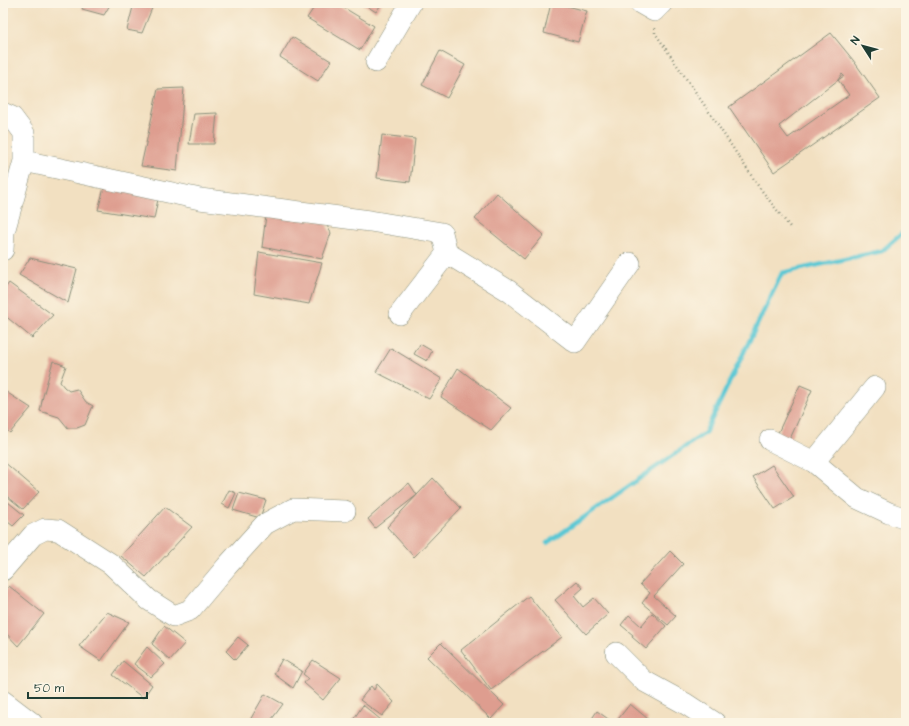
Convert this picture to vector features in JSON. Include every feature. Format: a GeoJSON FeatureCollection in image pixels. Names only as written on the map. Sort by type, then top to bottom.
{"type":"FeatureCollection","features":[{"type":"Feature","properties":{"kind":"street"},"geometry":{"type":"LineString","coordinates":[[376,62],[411,3]]}},
{"type":"Feature","properties":{"kind":"street"},"geometry":{"type":"LineString","coordinates":[[3,112],[12,117],[24,133],[24,161],[4,232],[3,250]]}},
{"type":"Feature","properties":{"kind":"street"},"geometry":{"type":"LineString","coordinates":[[24,161],[200,199],[370,221],[442,233],[447,253],[509,291],[576,342],[630,263]]}},
{"type":"Feature","properties":{"kind":"street"},"geometry":{"type":"LineString","coordinates":[[400,314],[447,253]]}},
{"type":"Feature","properties":{"kind":"street"},"geometry":{"type":"LineString","coordinates":[[814,462],[875,387]]}},
{"type":"Feature","properties":{"kind":"street"},"geometry":{"type":"LineString","coordinates":[[770,440],[814,462],[857,498],[906,519]]}},
{"type":"Feature","properties":{"kind":"street"},"geometry":{"type":"LineString","coordinates":[[3,570],[32,534],[45,529],[58,530],[111,564],[150,600],[174,616],[190,610],[265,524],[293,509],[345,511]]}},
{"type":"Feature","properties":{"kind":"street"},"geometry":{"type":"LineString","coordinates":[[616,654],[644,681],[686,704],[715,723]]}},
{"type":"Feature","properties":{"kind":"street"},"geometry":{"type":"LineString","coordinates":[[3,701],[32,723]]}},
{"type":"Feature","properties":{"kind":"path"},"geometry":{"type":"LineString","coordinates":[[652,6],[655,33],[759,187],[790,227]]}},
{"type":"Feature","properties":{"kind":"building"},"geometry":{"type":"Polygon","coordinates":[[[84,3],[111,3],[104,15],[82,9],[84,3]]]}},
{"type":"Feature","properties":{"kind":"building"},"geometry":{"type":"Polygon","coordinates":[[[134,3],[154,3],[142,33],[127,30],[134,3]]]}},
{"type":"Feature","properties":{"kind":"building"},"geometry":{"type":"Polygon","coordinates":[[[317,3],[336,3],[374,26],[360,50],[307,18],[317,3]]]}},
{"type":"Feature","properties":{"kind":"building"},"geometry":{"type":"Polygon","coordinates":[[[362,3],[382,3],[376,12],[362,3]]]}},
{"type":"Feature","properties":{"kind":"building"},"geometry":{"type":"Polygon","coordinates":[[[551,3],[587,11],[578,42],[544,33],[551,3]]]}},
{"type":"Feature","properties":{"kind":"building"},"geometry":{"type":"Polygon","coordinates":[[[831,33],[853,60],[880,98],[774,172],[729,107],[831,33]],[[838,80],[779,126],[788,138],[849,95],[838,80]]]}},
{"type":"Feature","properties":{"kind":"building"},"geometry":{"type":"Polygon","coordinates":[[[292,37],[331,61],[318,81],[280,57],[292,37]]]}},
{"type":"Feature","properties":{"kind":"building"},"geometry":{"type":"Polygon","coordinates":[[[440,51],[465,65],[447,98],[422,85],[440,51]]]}},
{"type":"Feature","properties":{"kind":"building"},"geometry":{"type":"Polygon","coordinates":[[[184,88],[177,171],[141,166],[158,89],[184,88]]]}},
{"type":"Feature","properties":{"kind":"building"},"geometry":{"type":"Polygon","coordinates":[[[217,113],[214,144],[189,144],[194,114],[217,113]]]}},
{"type":"Feature","properties":{"kind":"building"},"geometry":{"type":"Polygon","coordinates":[[[382,135],[415,139],[410,182],[377,178],[382,135]]]}},
{"type":"Feature","properties":{"kind":"building"},"geometry":{"type":"Polygon","coordinates":[[[105,184],[159,194],[154,219],[98,210],[105,184]]]}},
{"type":"Feature","properties":{"kind":"building"},"geometry":{"type":"Polygon","coordinates":[[[497,193],[544,235],[524,259],[475,219],[497,193]]]}},
{"type":"Feature","properties":{"kind":"building"},"geometry":{"type":"Polygon","coordinates":[[[266,215],[325,222],[331,233],[322,259],[262,247],[266,215]]]}},
{"type":"Feature","properties":{"kind":"building"},"geometry":{"type":"Polygon","coordinates":[[[259,252],[322,263],[309,304],[254,294],[259,252]]]}},
{"type":"Feature","properties":{"kind":"building"},"geometry":{"type":"Polygon","coordinates":[[[30,258],[77,269],[68,303],[19,275],[30,258]]]}},
{"type":"Feature","properties":{"kind":"building"},"geometry":{"type":"Polygon","coordinates":[[[9,283],[53,315],[32,338],[3,314],[3,291],[9,283]]]}},
{"type":"Feature","properties":{"kind":"building"},"geometry":{"type":"Polygon","coordinates":[[[420,344],[432,351],[427,361],[414,354],[420,344]]]}},
{"type":"Feature","properties":{"kind":"building"},"geometry":{"type":"Polygon","coordinates":[[[391,348],[442,379],[429,399],[376,372],[391,348]]]}},
{"type":"Feature","properties":{"kind":"building"},"geometry":{"type":"Polygon","coordinates":[[[53,361],[66,366],[60,382],[64,387],[69,391],[77,389],[86,402],[93,406],[85,425],[77,428],[68,428],[59,417],[40,411],[53,361]]]}},
{"type":"Feature","properties":{"kind":"building"},"geometry":{"type":"Polygon","coordinates":[[[458,368],[511,408],[491,430],[441,397],[458,368]]]}},
{"type":"Feature","properties":{"kind":"building"},"geometry":{"type":"Polygon","coordinates":[[[800,385],[812,390],[789,441],[777,435],[800,385]]]}},
{"type":"Feature","properties":{"kind":"building"},"geometry":{"type":"Polygon","coordinates":[[[3,390],[31,408],[10,433],[3,427],[3,390]]]}},
{"type":"Feature","properties":{"kind":"building"},"geometry":{"type":"Polygon","coordinates":[[[3,461],[39,492],[23,509],[3,493],[3,461]]]}},
{"type":"Feature","properties":{"kind":"building"},"geometry":{"type":"Polygon","coordinates":[[[772,465],[794,497],[775,509],[753,477],[772,465]]]}},
{"type":"Feature","properties":{"kind":"building"},"geometry":{"type":"Polygon","coordinates":[[[433,478],[461,508],[414,557],[387,527],[433,478]]]}},
{"type":"Feature","properties":{"kind":"building"},"geometry":{"type":"Polygon","coordinates":[[[409,483],[417,495],[375,528],[368,519],[409,483]]]}},
{"type":"Feature","properties":{"kind":"building"},"geometry":{"type":"Polygon","coordinates":[[[229,490],[236,493],[229,508],[222,504],[229,490]]]}},
{"type":"Feature","properties":{"kind":"building"},"geometry":{"type":"Polygon","coordinates":[[[239,493],[266,500],[260,518],[233,510],[239,493]]]}},
{"type":"Feature","properties":{"kind":"building"},"geometry":{"type":"Polygon","coordinates":[[[3,498],[24,515],[13,526],[3,518],[3,498]]]}},
{"type":"Feature","properties":{"kind":"building"},"geometry":{"type":"Polygon","coordinates":[[[165,507],[192,527],[146,577],[121,556],[165,507]]]}},
{"type":"Feature","properties":{"kind":"building"},"geometry":{"type":"Polygon","coordinates":[[[670,551],[683,564],[654,596],[676,616],[668,625],[642,603],[650,593],[640,584],[670,551]]]}},
{"type":"Feature","properties":{"kind":"building"},"geometry":{"type":"Polygon","coordinates":[[[577,581],[583,588],[574,596],[583,607],[594,598],[608,614],[586,634],[555,600],[577,581]]]}},
{"type":"Feature","properties":{"kind":"building"},"geometry":{"type":"Polygon","coordinates":[[[9,586],[44,614],[18,646],[3,630],[3,594],[9,586]]]}},
{"type":"Feature","properties":{"kind":"building"},"geometry":{"type":"Polygon","coordinates":[[[529,596],[562,637],[491,690],[461,650],[529,596]]]}},
{"type":"Feature","properties":{"kind":"building"},"geometry":{"type":"Polygon","coordinates":[[[107,612],[129,622],[101,661],[79,646],[107,612]]]}},
{"type":"Feature","properties":{"kind":"building"},"geometry":{"type":"Polygon","coordinates":[[[652,613],[666,626],[646,649],[621,625],[629,615],[641,626],[652,613]]]}},
{"type":"Feature","properties":{"kind":"building"},"geometry":{"type":"Polygon","coordinates":[[[164,626],[185,643],[170,660],[152,644],[164,626]]]}},
{"type":"Feature","properties":{"kind":"building"},"geometry":{"type":"Polygon","coordinates":[[[238,637],[248,645],[235,660],[226,651],[238,637]]]}},
{"type":"Feature","properties":{"kind":"building"},"geometry":{"type":"Polygon","coordinates":[[[441,643],[504,705],[491,719],[427,657],[441,643]]]}},
{"type":"Feature","properties":{"kind":"building"},"geometry":{"type":"Polygon","coordinates":[[[147,647],[165,664],[151,677],[134,664],[147,647]]]}},
{"type":"Feature","properties":{"kind":"building"},"geometry":{"type":"Polygon","coordinates":[[[282,659],[302,671],[293,688],[274,674],[282,659]]]}},
{"type":"Feature","properties":{"kind":"building"},"geometry":{"type":"Polygon","coordinates":[[[313,660],[341,678],[323,700],[304,683],[308,678],[303,674],[313,660]]]}},
{"type":"Feature","properties":{"kind":"building"},"geometry":{"type":"Polygon","coordinates":[[[123,661],[152,685],[143,698],[113,675],[123,661]]]}},
{"type":"Feature","properties":{"kind":"building"},"geometry":{"type":"Polygon","coordinates":[[[377,684],[394,702],[382,716],[360,700],[371,686],[374,690],[377,684]]]}},
{"type":"Feature","properties":{"kind":"building"},"geometry":{"type":"Polygon","coordinates":[[[265,694],[283,704],[269,723],[254,723],[250,720],[265,694]]]}},
{"type":"Feature","properties":{"kind":"building"},"geometry":{"type":"Polygon","coordinates":[[[630,704],[648,719],[645,723],[615,723],[630,704]]]}},
{"type":"Feature","properties":{"kind":"building"},"geometry":{"type":"Polygon","coordinates":[[[363,705],[381,720],[378,723],[351,723],[363,705]]]}},
{"type":"Feature","properties":{"kind":"building"},"geometry":{"type":"Polygon","coordinates":[[[597,711],[611,721],[610,723],[589,723],[597,711]]]}},
{"type":"Feature","properties":{"kind":"waterway"},"geometry":{"type":"LineString","coordinates":[[547,543],[705,433],[782,273],[882,251],[906,230]]}}]}
